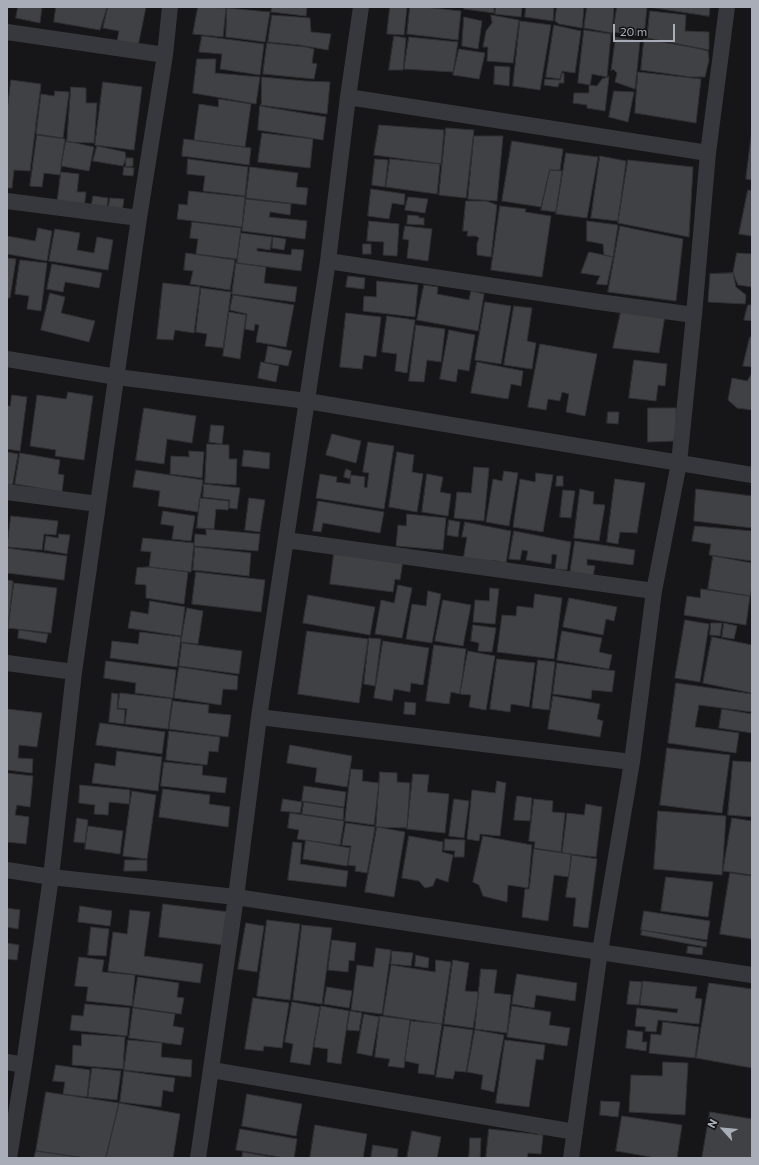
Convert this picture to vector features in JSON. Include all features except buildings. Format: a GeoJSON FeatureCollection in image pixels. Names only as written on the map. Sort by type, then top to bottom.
{"type":"FeatureCollection","features":[{"type":"Feature","properties":{"kind":"street"},"geometry":{"type":"LineString","coordinates":[[9,1158],[51,877],[74,672],[139,218],[165,55],[170,7]]}},
{"type":"Feature","properties":{"kind":"street"},"geometry":{"type":"LineString","coordinates":[[198,1158],[236,897],[259,717],[328,261],[348,97],[361,7]]}},
{"type":"Feature","properties":{"kind":"street"},"geometry":{"type":"LineString","coordinates":[[572,1158],[600,951],[632,762],[654,591],[679,463],[708,154],[727,7]]}},
{"type":"Feature","properties":{"kind":"street"},"geometry":{"type":"LineString","coordinates":[[7,32],[165,55]]}},
{"type":"Feature","properties":{"kind":"street"},"geometry":{"type":"LineString","coordinates":[[348,97],[708,154]]}},
{"type":"Feature","properties":{"kind":"street"},"geometry":{"type":"LineString","coordinates":[[7,201],[139,218]]}},
{"type":"Feature","properties":{"kind":"street"},"geometry":{"type":"LineString","coordinates":[[328,261],[694,315]]}},
{"type":"Feature","properties":{"kind":"street"},"geometry":{"type":"LineString","coordinates":[[7,359],[117,377],[307,402],[752,475]]}},
{"type":"Feature","properties":{"kind":"street"},"geometry":{"type":"LineString","coordinates":[[7,492],[98,504]]}},
{"type":"Feature","properties":{"kind":"street"},"geometry":{"type":"LineString","coordinates":[[286,540],[654,591]]}},
{"type":"Feature","properties":{"kind":"street"},"geometry":{"type":"LineString","coordinates":[[7,663],[74,672]]}},
{"type":"Feature","properties":{"kind":"street"},"geometry":{"type":"LineString","coordinates":[[259,717],[632,762]]}},
{"type":"Feature","properties":{"kind":"street"},"geometry":{"type":"LineString","coordinates":[[7,870],[51,877],[236,897],[752,975]]}},
{"type":"Feature","properties":{"kind":"street"},"geometry":{"type":"LineString","coordinates":[[7,1062],[24,1065]]}},
{"type":"Feature","properties":{"kind":"street"},"geometry":{"type":"LineString","coordinates":[[212,1070],[576,1132]]}}]}
